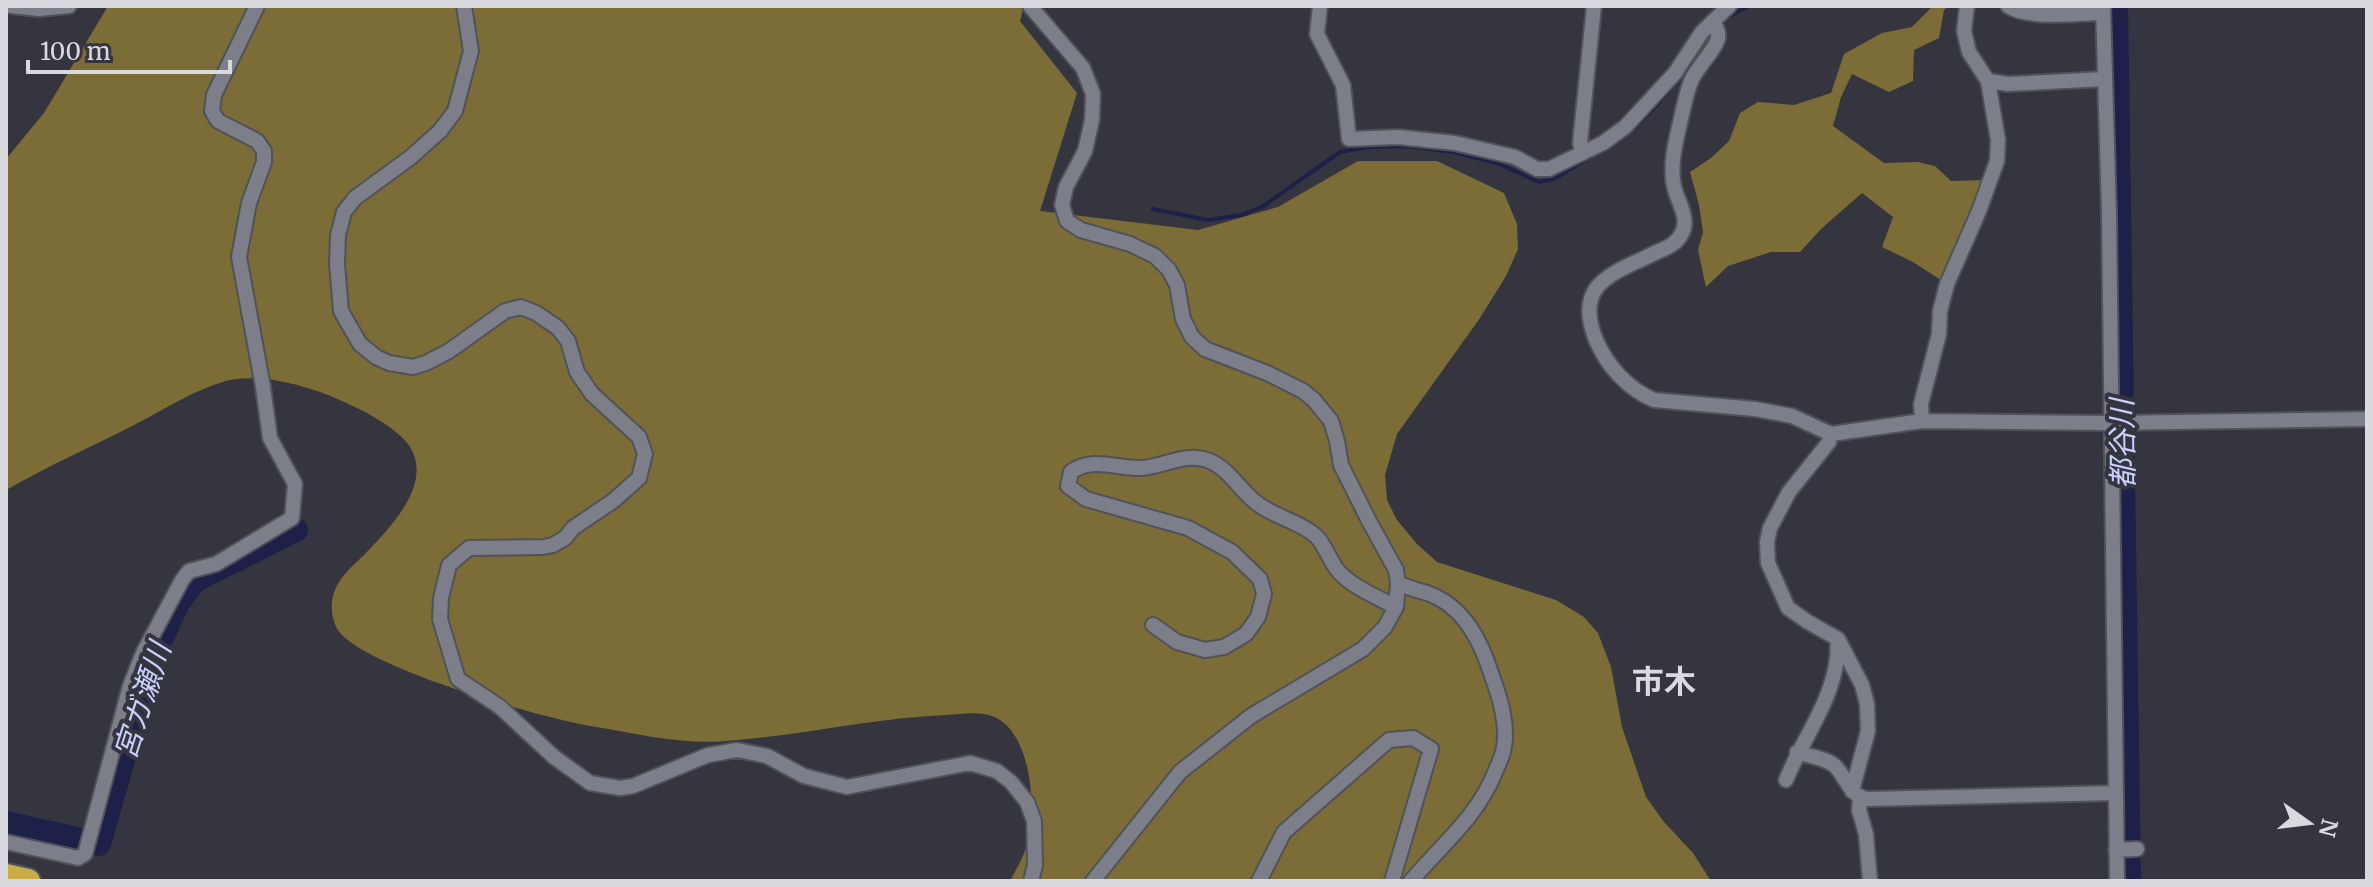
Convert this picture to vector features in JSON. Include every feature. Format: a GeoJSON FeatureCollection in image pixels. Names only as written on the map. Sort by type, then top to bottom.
{"type":"FeatureCollection","features":[{"type":"Feature","properties":{"kind":"highway"},"geometry":{"type":"LineString","coordinates":[[6,876],[28,881]]}},
{"type":"Feature","properties":{"kind":"street"},"geometry":{"type":"LineString","coordinates":[[11,6],[39,9],[69,6]]}},
{"type":"Feature","properties":{"kind":"street"},"geometry":{"type":"LineString","coordinates":[[6,842],[78,858],[85,854],[130,686],[143,653],[182,580],[189,571],[216,564],[292,518],[295,484],[270,438],[239,257],[249,203],[264,162],[264,151],[257,141],[218,121],[212,111],[214,95],[257,6]]}},
{"type":"Feature","properties":{"kind":"street"},"geometry":{"type":"LineString","coordinates":[[464,6],[471,51],[455,111],[440,131],[411,157],[355,198],[344,212],[338,235],[337,264],[344,319],[360,344],[376,357],[389,363],[413,367],[449,351],[505,311],[521,307],[536,313],[558,328],[568,341],[577,372],[592,394],[639,437],[645,454],[639,478],[613,501],[573,528],[565,538],[543,547],[469,548],[449,565],[441,598],[440,619],[458,679],[500,707],[554,757],[590,783],[620,788],[633,786],[699,758],[737,750],[767,756],[804,776],[847,787],[970,763],[997,771],[1011,782],[1027,802],[1034,821],[1035,865],[1031,881]]}},
{"type":"Feature","properties":{"kind":"street"},"geometry":{"type":"LineString","coordinates":[[1030,6],[1083,68],[1093,94],[1092,120],[1085,151],[1066,187],[1062,205],[1067,221],[1081,230],[1130,244],[1155,256],[1169,270],[1177,285],[1183,319],[1192,337],[1205,349],[1267,373],[1314,400],[1331,421],[1341,465],[1396,570],[1398,583],[1396,607],[1385,627],[1363,649],[1251,716],[1180,772],[1093,881]]}},
{"type":"Feature","properties":{"kind":"street"},"geometry":{"type":"LineString","coordinates":[[1320,6],[1317,34],[1343,85],[1349,139],[1398,137],[1455,143],[1515,157],[1537,169],[1549,169],[1583,153],[1625,127],[1675,73],[1702,32],[1715,25],[1729,6]]}},
{"type":"Feature","properties":{"kind":"street"},"geometry":{"type":"LineString","coordinates":[[1583,153],[1580,143],[1594,6]]}},
{"type":"Feature","properties":{"kind":"street"},"geometry":{"type":"LineString","coordinates":[[1922,421],[1921,404],[1939,334],[1940,311],[1947,284],[1997,161],[1998,140],[1988,81],[1969,52],[1964,31],[1967,6]]}},
{"type":"Feature","properties":{"kind":"street"},"geometry":{"type":"LineString","coordinates":[[2008,6],[2038,14],[2103,10],[2118,423],[2115,793],[2125,849],[2117,881]]}},
{"type":"Feature","properties":{"kind":"street"},"geometry":{"type":"LineString","coordinates":[[1715,25],[1715,46],[1692,79],[1675,151],[1673,184],[1685,217],[1684,231],[1674,244],[1607,277],[1592,291],[1588,306],[1591,328],[1600,350],[1625,383],[1639,393],[1654,400],[1755,409],[1792,416],[1831,434],[1922,421],[2118,423],[2367,419]]}},
{"type":"Feature","properties":{"kind":"street"},"geometry":{"type":"LineString","coordinates":[[1988,81],[2008,84],[2105,79]]}},
{"type":"Feature","properties":{"kind":"street"},"geometry":{"type":"LineString","coordinates":[[1831,434],[1829,442],[1789,492],[1770,528],[1768,563],[1788,608],[1838,639],[1862,685],[1867,704],[1868,731],[1856,794],[1866,834],[1870,881]]}},
{"type":"Feature","properties":{"kind":"street"},"geometry":{"type":"LineString","coordinates":[[1153,625],[1177,642],[1205,650],[1224,647],[1246,634],[1258,617],[1264,594],[1260,579],[1232,552],[1188,528],[1086,499],[1068,486],[1071,472],[1079,466],[1091,463],[1142,468],[1189,458],[1206,459],[1218,466],[1270,514],[1294,523],[1316,537],[1338,570],[1351,583],[1396,607]]}},
{"type":"Feature","properties":{"kind":"street"},"geometry":{"type":"LineString","coordinates":[[1398,583],[1428,593],[1468,623],[1484,649],[1505,726],[1504,749],[1481,800],[1467,822],[1411,881]]}},
{"type":"Feature","properties":{"kind":"street"},"geometry":{"type":"LineString","coordinates":[[1786,780],[1832,681],[1838,656],[1838,639]]}},
{"type":"Feature","properties":{"kind":"street"},"geometry":{"type":"LineString","coordinates":[[1259,881],[1284,832],[1389,740],[1413,738],[1431,749],[1392,881]]}},
{"type":"Feature","properties":{"kind":"street"},"geometry":{"type":"LineString","coordinates":[[1797,752],[1831,763],[1856,794],[1897,799],[2115,793]]}},
{"type":"Feature","properties":{"kind":"shaded area"},"geometry":{"type":"Polygon","coordinates":[[[108,6],[1024,6],[1020,21],[1077,93],[1040,211],[1198,230],[1278,207],[1358,161],[1437,161],[1504,193],[1517,224],[1518,249],[1506,276],[1480,318],[1397,434],[1385,475],[1387,500],[1397,520],[1437,562],[1556,600],[1584,617],[1598,633],[1611,667],[1622,727],[1646,797],[1693,853],[1711,881],[1010,881],[1029,839],[1031,789],[1023,752],[1015,736],[1005,724],[992,716],[969,713],[918,717],[710,742],[645,736],[572,722],[456,689],[378,658],[351,642],[336,627],[333,618],[332,599],[340,580],[396,518],[413,489],[415,459],[408,444],[387,425],[360,410],[331,396],[286,382],[255,378],[214,385],[6,490],[6,159],[44,113],[108,6]]]}},
{"type":"Feature","properties":{"kind":"shaded area"},"geometry":{"type":"Polygon","coordinates":[[[1933,6],[1949,6],[1944,10],[1939,38],[1914,50],[1913,81],[1889,92],[1852,74],[1841,97],[1833,126],[1884,163],[1918,162],[1935,166],[1951,181],[1990,180],[1947,284],[1882,247],[1893,217],[1862,193],[1800,252],[1771,252],[1728,266],[1706,287],[1698,250],[1703,232],[1690,172],[1729,141],[1740,113],[1758,102],[1794,105],[1831,93],[1844,54],[1882,33],[1912,27],[1933,6]]]}},
{"type":"Feature","properties":{"kind":"waterway"},"geometry":{"type":"LineString","coordinates":[[1722,20],[1749,6]]}},
{"type":"Feature","properties":{"kind":"waterway","name":"都谷川"},"geometry":{"type":"LineString","coordinates":[[2116,6],[2129,881]]}},
{"type":"Feature","properties":{"kind":"waterway"},"geometry":{"type":"LineString","coordinates":[[1634,128],[1676,81]]}},
{"type":"Feature","properties":{"kind":"waterway"},"geometry":{"type":"LineString","coordinates":[[1153,209],[1208,220],[1241,215],[1262,207],[1340,152],[1369,147],[1407,146],[1453,152],[1497,163],[1539,182],[1554,179],[1590,157]]}},
{"type":"Feature","properties":{"kind":"waterway","name":"宮ガ瀬川"},"geometry":{"type":"LineString","coordinates":[[6,823],[99,844],[152,659],[178,603],[194,581],[296,530]]}},
{"type":"Feature","properties":{"kind":"district","name":"市木"},"geometry":{"type":"Point","coordinates":[1664,682]}}]}
